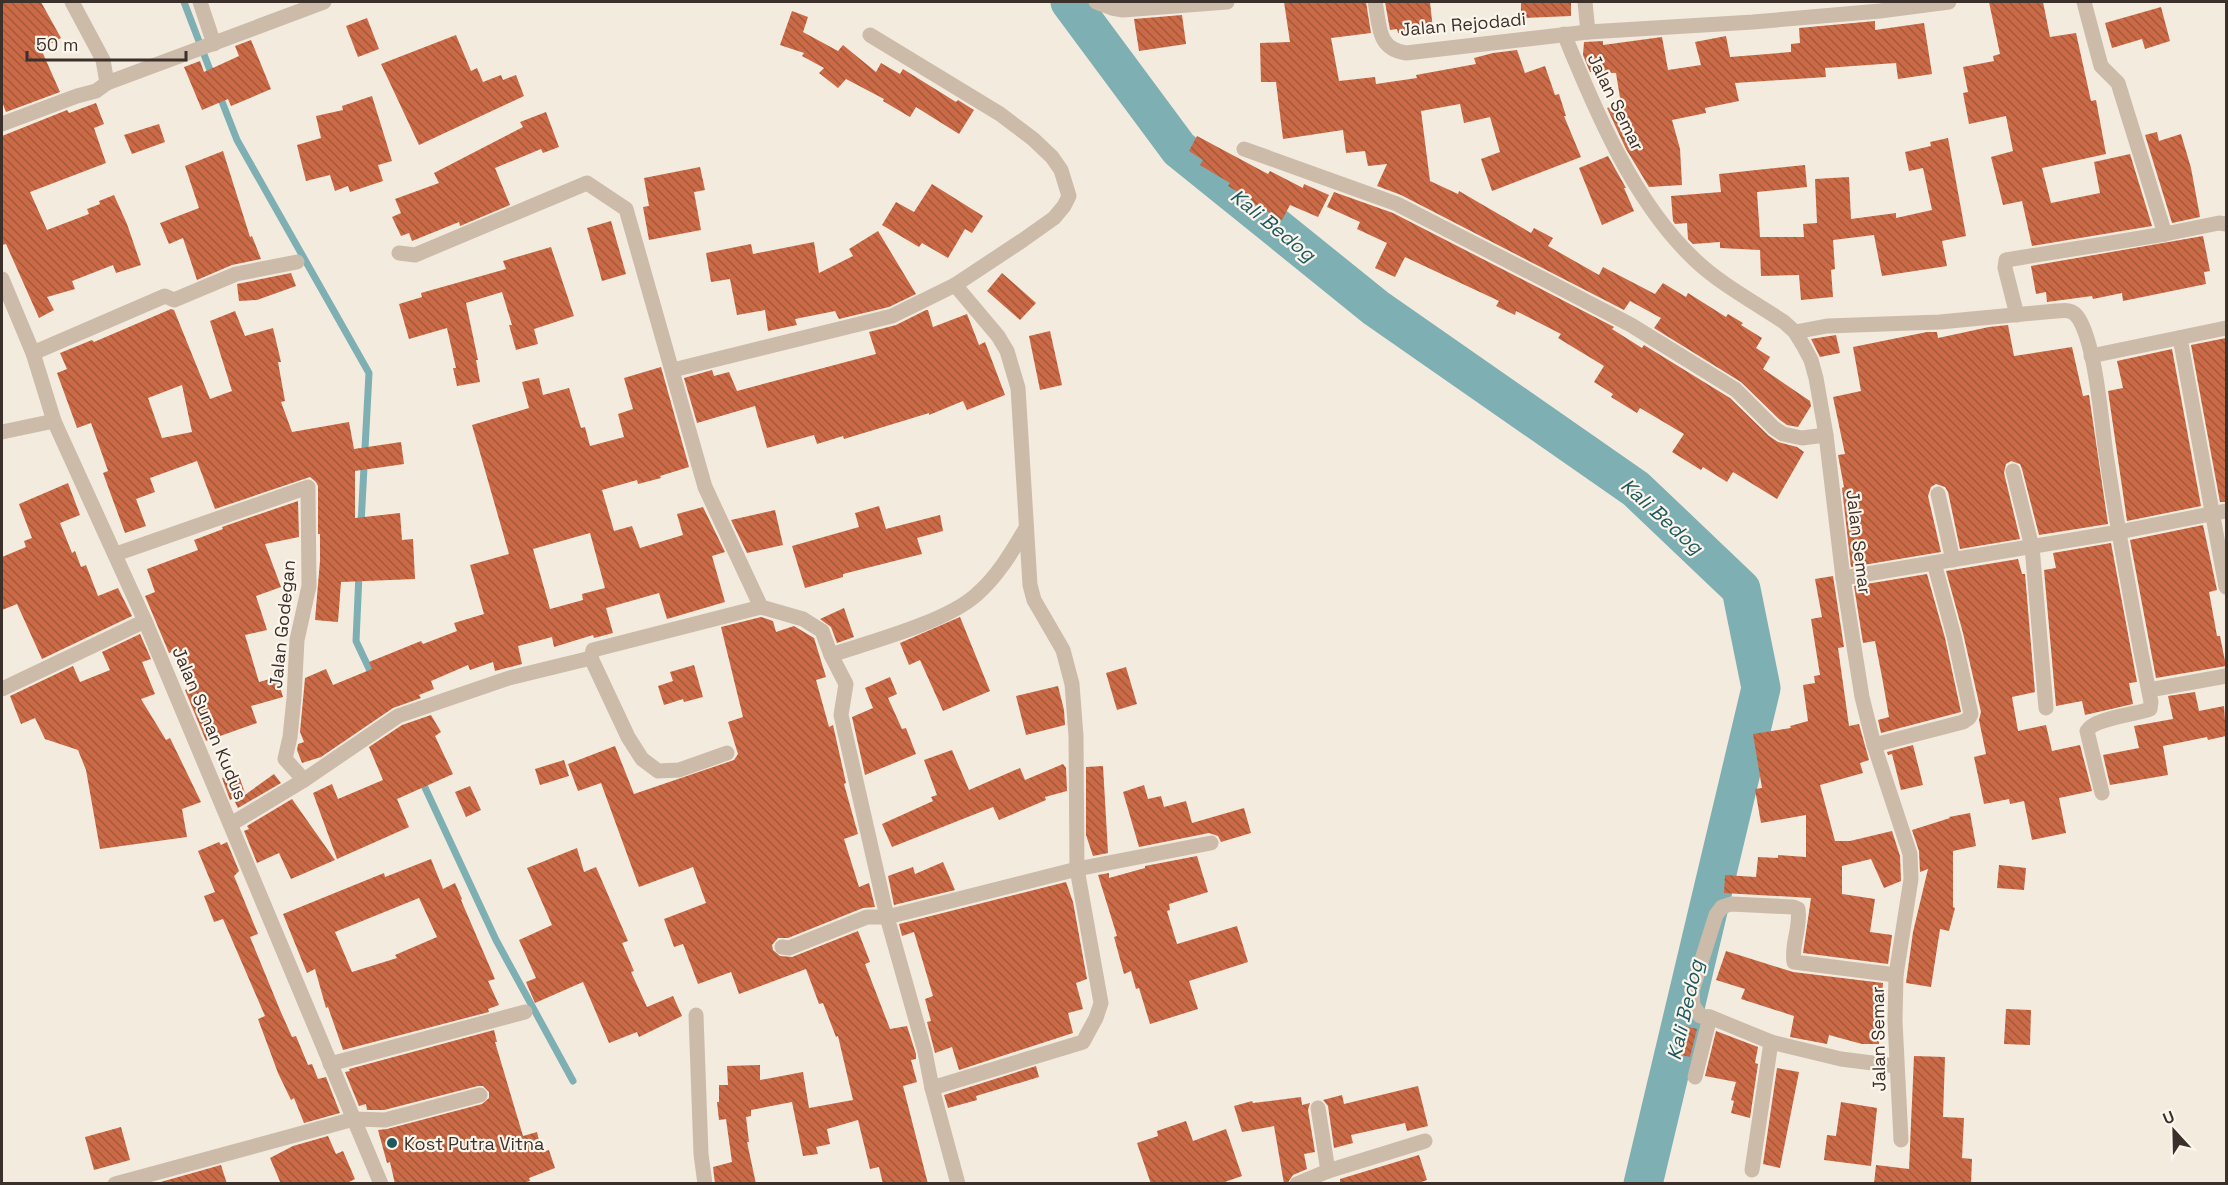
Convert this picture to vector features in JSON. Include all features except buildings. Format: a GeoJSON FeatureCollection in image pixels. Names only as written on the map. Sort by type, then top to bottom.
{"type":"FeatureCollection","features":[{"type":"Feature","properties":{"kind":"street"},"geometry":{"type":"LineString","coordinates":[[72,2],[103,60],[107,83]]}},
{"type":"Feature","properties":{"kind":"street"},"geometry":{"type":"LineString","coordinates":[[200,2],[214,44]]}},
{"type":"Feature","properties":{"kind":"street"},"geometry":{"type":"LineString","coordinates":[[2,124],[96,91],[107,83],[324,2]]}},
{"type":"Feature","properties":{"kind":"street"},"geometry":{"type":"LineString","coordinates":[[1096,2],[1123,10],[1227,2]]}},
{"type":"Feature","properties":{"kind":"street","name":"Jalan Rejodadi"},"geometry":{"type":"LineString","coordinates":[[1375,2],[1382,36],[1387,46],[1394,51],[1406,53],[1564,34],[1765,21],[1880,11],[1948,2]]}},
{"type":"Feature","properties":{"kind":"street"},"geometry":{"type":"LineString","coordinates":[[1585,2],[1588,32]]}},
{"type":"Feature","properties":{"kind":"street"},"geometry":{"type":"LineString","coordinates":[[2084,2],[2101,66],[2118,83],[2165,234]]}},
{"type":"Feature","properties":{"kind":"street","name":"Jalan Semar"},"geometry":{"type":"LineString","coordinates":[[1564,34],[1590,99],[1641,193],[1662,224],[1696,261],[1795,332],[1811,360],[1822,403],[1862,697],[1874,745],[1905,835],[1912,870],[1896,975],[1896,1066],[1901,1140]]}},
{"type":"Feature","properties":{"kind":"street"},"geometry":{"type":"LineString","coordinates":[[673,370],[892,316],[954,285],[1054,218],[1064,206],[1069,196],[1067,183],[1052,157],[1008,120],[870,35]]}},
{"type":"Feature","properties":{"kind":"street"},"geometry":{"type":"LineString","coordinates":[[1244,149],[1397,204],[1631,325],[1736,390],[1783,434],[1802,438],[1826,435]]}},
{"type":"Feature","properties":{"kind":"street"},"geometry":{"type":"LineString","coordinates":[[399,253],[415,255],[424,252],[587,183],[626,209],[705,487],[760,607]]}},
{"type":"Feature","properties":{"kind":"street"},"geometry":{"type":"LineString","coordinates":[[2017,315],[2005,268],[2006,261],[2219,223],[2226,224]]}},
{"type":"Feature","properties":{"kind":"street"},"geometry":{"type":"LineString","coordinates":[[33,353],[165,296],[174,300],[236,274],[297,262]]}},
{"type":"Feature","properties":{"kind":"street","name":"Jalan Sunan Kudus"},"geometry":{"type":"LineString","coordinates":[[2,279],[33,353],[54,421],[145,621],[381,1184]]}},
{"type":"Feature","properties":{"kind":"street"},"geometry":{"type":"LineString","coordinates":[[933,1088],[1083,1042],[1101,1003],[1077,869],[1076,736],[1072,684],[1063,650],[1034,600],[1030,585],[1020,406],[1013,366],[998,336],[954,285]]}},
{"type":"Feature","properties":{"kind":"street"},"geometry":{"type":"LineString","coordinates":[[1795,332],[1827,326],[1901,324],[2069,310],[2075,313],[2081,322],[2091,356],[2119,532],[2151,702],[2150,710],[2098,723],[2087,731],[2102,793]]}},
{"type":"Feature","properties":{"kind":"street"},"geometry":{"type":"LineString","coordinates":[[2091,356],[2226,328]]}},
{"type":"Feature","properties":{"kind":"street"},"geometry":{"type":"LineString","coordinates":[[2180,338],[2220,512],[2226,586]]}},
{"type":"Feature","properties":{"kind":"street"},"geometry":{"type":"LineString","coordinates":[[2,432],[54,421]]}},
{"type":"Feature","properties":{"kind":"street"},"geometry":{"type":"LineString","coordinates":[[2013,471],[2032,547],[2046,708]]}},
{"type":"Feature","properties":{"kind":"street","name":"Jalan Godegan"},"geometry":{"type":"LineString","coordinates":[[116,554],[308,487],[309,586],[297,640],[294,698],[285,759],[304,780]]}},
{"type":"Feature","properties":{"kind":"street"},"geometry":{"type":"LineString","coordinates":[[1938,494],[1953,560]]}},
{"type":"Feature","properties":{"kind":"street"},"geometry":{"type":"LineString","coordinates":[[1844,578],[2119,532],[2220,512]]}},
{"type":"Feature","properties":{"kind":"street"},"geometry":{"type":"LineString","coordinates":[[831,655],[902,631],[958,608],[975,597],[993,577],[1026,528]]}},
{"type":"Feature","properties":{"kind":"street"},"geometry":{"type":"LineString","coordinates":[[1874,745],[1963,723],[1971,714],[1954,636],[1934,564]]}},
{"type":"Feature","properties":{"kind":"street"},"geometry":{"type":"LineString","coordinates":[[727,753],[679,770],[658,771],[642,759],[628,737],[591,658],[593,650],[760,607],[803,619],[822,631],[846,684],[841,716],[887,917],[925,1052],[958,1184]]}},
{"type":"Feature","properties":{"kind":"street"},"geometry":{"type":"LineString","coordinates":[[2,689],[145,621]]}},
{"type":"Feature","properties":{"kind":"street"},"geometry":{"type":"LineString","coordinates":[[231,824],[304,780],[398,716],[509,678],[591,658]]}},
{"type":"Feature","properties":{"kind":"street"},"geometry":{"type":"LineString","coordinates":[[2149,690],[2226,676]]}},
{"type":"Feature","properties":{"kind":"street"},"geometry":{"type":"LineString","coordinates":[[782,947],[789,948],[867,917],[887,917],[1077,869],[1210,843]]}},
{"type":"Feature","properties":{"kind":"street"},"geometry":{"type":"LineString","coordinates":[[1896,975],[1794,962],[1793,953],[1800,922],[1798,909],[1731,904],[1722,907],[1716,915],[1692,991],[1694,1005],[1700,1016],[1710,1017],[1771,1042],[1841,1059],[1896,1066]]}},
{"type":"Feature","properties":{"kind":"street"},"geometry":{"type":"LineString","coordinates":[[330,1064],[525,1012]]}},
{"type":"Feature","properties":{"kind":"street"},"geometry":{"type":"LineString","coordinates":[[696,1016],[701,1154],[705,1184]]}},
{"type":"Feature","properties":{"kind":"street"},"geometry":{"type":"LineString","coordinates":[[1695,1077],[1710,1017]]}},
{"type":"Feature","properties":{"kind":"street"},"geometry":{"type":"LineString","coordinates":[[1752,1170],[1771,1042]]}},
{"type":"Feature","properties":{"kind":"street"},"geometry":{"type":"LineString","coordinates":[[115,1184],[354,1119],[385,1120],[480,1095]]}},
{"type":"Feature","properties":{"kind":"street"},"geometry":{"type":"LineString","coordinates":[[1318,1108],[1328,1171]]}},
{"type":"Feature","properties":{"kind":"street"},"geometry":{"type":"LineString","coordinates":[[1297,1184],[1328,1171],[1425,1141]]}},
{"type":"Feature","properties":{"kind":"waterway"},"geometry":{"type":"LineString","coordinates":[[184,2],[213,78]]}},
{"type":"Feature","properties":{"kind":"waterway","name":"Kali Bedog"},"geometry":{"type":"LineString","coordinates":[[1070,2],[1179,149],[1376,308],[1636,489],[1741,589],[1761,688],[1643,1184]]}},
{"type":"Feature","properties":{"kind":"waterway"},"geometry":{"type":"LineString","coordinates":[[219,94],[237,140],[369,373],[361,524]]}},
{"type":"Feature","properties":{"kind":"waterway"},"geometry":{"type":"LineString","coordinates":[[359,574],[356,641],[373,677]]}},
{"type":"Feature","properties":{"kind":"waterway"},"geometry":{"type":"LineString","coordinates":[[421,779],[496,940],[573,1081]]}},
{"type":"Feature","properties":{"kind":"place","name":"Kost Putra Vitna"},"geometry":{"type":"Point","coordinates":[392,1143]}}]}
